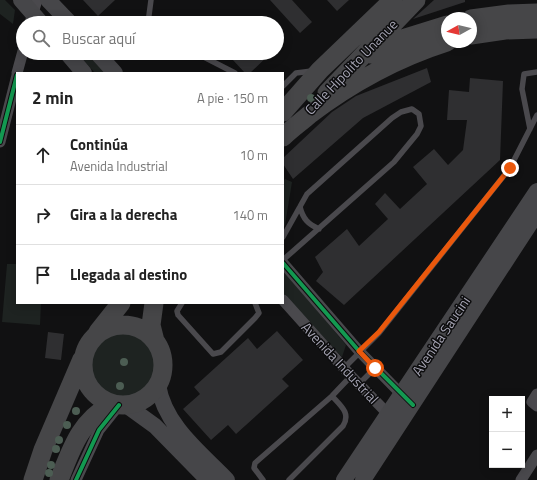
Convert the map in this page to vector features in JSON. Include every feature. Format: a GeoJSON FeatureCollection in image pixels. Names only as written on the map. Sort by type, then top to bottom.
{"type":"FeatureCollection","features":[{"type":"Feature","properties":{"kind":"highway","name":"Calle Hipolito Unanue"},"geometry":{"type":"LineString","coordinates":[[284,111],[320,70],[393,0]]}},
{"type":"Feature","properties":{"kind":"highway","name":"Calle Hipolito Unanue"},"geometry":{"type":"LineString","coordinates":[[285,135],[362,58],[416,0]]}},
{"type":"Feature","properties":{"kind":"highway"},"geometry":{"type":"LineString","coordinates":[[477,18],[509,14],[537,13]]}},
{"type":"Feature","properties":{"kind":"highway"},"geometry":{"type":"LineString","coordinates":[[362,58],[402,39],[441,27]]}},
{"type":"Feature","properties":{"kind":"highway"},"geometry":{"type":"LineString","coordinates":[[477,34],[505,30],[537,29]]}},
{"type":"Feature","properties":{"kind":"highway"},"geometry":{"type":"LineString","coordinates":[[285,135],[322,106],[376,72],[410,55],[441,44]]}},
{"type":"Feature","properties":{"kind":"highway"},"geometry":{"type":"LineString","coordinates":[[33,480],[43,450],[91,342],[120,304]]}},
{"type":"Feature","properties":{"kind":"highway"},"geometry":{"type":"LineString","coordinates":[[59,480],[82,428],[95,415],[118,405],[141,401],[153,392],[158,385],[162,372],[162,359],[154,340],[151,325],[154,304]]}},
{"type":"Feature","properties":{"kind":"highway"},"geometry":{"type":"LineString","coordinates":[[118,405],[94,393],[86,382],[83,362],[91,342],[107,328],[126,325],[139,328],[154,340]]}},
{"type":"Feature","properties":{"kind":"main road"},"geometry":{"type":"LineString","coordinates":[[21,0],[35,15]]}},
{"type":"Feature","properties":{"kind":"main road"},"geometry":{"type":"LineString","coordinates":[[48,0],[63,16]]}},
{"type":"Feature","properties":{"kind":"main road"},"geometry":{"type":"LineString","coordinates":[[73,60],[83,72]]}},
{"type":"Feature","properties":{"kind":"main road"},"geometry":{"type":"LineString","coordinates":[[103,60],[114,72]]}},
{"type":"Feature","properties":{"kind":"main road","name":"Avenida Saucini"},"geometry":{"type":"LineString","coordinates":[[505,252],[537,191]]}},
{"type":"Feature","properties":{"kind":"main road","name":"Avenida Saucini"},"geometry":{"type":"LineString","coordinates":[[344,480],[394,419],[505,252],[537,213]]}},
{"type":"Feature","properties":{"kind":"main road"},"geometry":{"type":"LineString","coordinates":[[158,385],[163,405],[172,422],[227,480]]}},
{"type":"Feature","properties":{"kind":"main road"},"geometry":{"type":"LineString","coordinates":[[118,405],[155,426],[208,480]]}},
{"type":"Feature","properties":{"kind":"main road","name":"Avenida Saucini"},"geometry":{"type":"LineString","coordinates":[[363,480],[394,419]]}},
{"type":"Feature","properties":{"kind":"street"},"geometry":{"type":"LineString","coordinates":[[18,72],[21,60]]}},
{"type":"Feature","properties":{"kind":"street"},"geometry":{"type":"LineString","coordinates":[[0,142],[16,78]]}},
{"type":"Feature","properties":{"kind":"street","name":"Avenida Industrial"},"geometry":{"type":"LineString","coordinates":[[284,262],[359,351],[407,400]]}},
{"type":"Feature","properties":{"kind":"street","name":"Avenida Industrial"},"geometry":{"type":"LineString","coordinates":[[284,301],[355,380],[394,419]]}},
{"type":"Feature","properties":{"kind":"street"},"geometry":{"type":"LineString","coordinates":[[76,480],[99,430],[118,405]]}},
{"type":"Feature","properties":{"kind":"street"},"geometry":{"type":"LineString","coordinates":[[27,480],[43,450]]}},
{"type":"Feature","properties":{"kind":"street"},"geometry":{"type":"LineString","coordinates":[[521,480],[537,455]]}},
{"type":"Feature","properties":{"kind":"lane"},"geometry":{"type":"LineString","coordinates":[[149,16],[151,0]]}},
{"type":"Feature","properties":{"kind":"lane"},"geometry":{"type":"LineString","coordinates":[[210,60],[234,72]]}},
{"type":"Feature","properties":{"kind":"lane"},"geometry":{"type":"LineString","coordinates":[[284,85],[296,73],[320,70]]}},
{"type":"Feature","properties":{"kind":"lane"},"geometry":{"type":"LineString","coordinates":[[530,129],[522,89],[524,74],[537,72]]}},
{"type":"Feature","properties":{"kind":"lane"},"geometry":{"type":"LineString","coordinates":[[284,235],[307,194],[392,118],[401,112],[412,109],[419,114],[421,126],[417,134],[394,162],[284,260]]}},
{"type":"Feature","properties":{"kind":"lane"},"geometry":{"type":"LineString","coordinates":[[344,368],[379,332],[510,168],[537,115]]}},
{"type":"Feature","properties":{"kind":"lane"},"geometry":{"type":"LineString","coordinates":[[300,207],[302,216],[309,224],[319,228]]}},
{"type":"Feature","properties":{"kind":"lane"},"geometry":{"type":"LineString","coordinates":[[181,304],[177,311],[178,315],[213,354],[221,352],[255,318],[259,313],[255,304]]}},
{"type":"Feature","properties":{"kind":"lane"},"geometry":{"type":"LineString","coordinates":[[263,480],[254,468],[255,463],[332,396],[375,368]]}},
{"type":"Feature","properties":{"kind":"lane"},"geometry":{"type":"LineString","coordinates":[[289,480],[343,426],[347,419],[346,411],[332,396]]}},
{"type":"Feature","properties":{"kind":"shaded area"},"geometry":{"type":"Polygon","coordinates":[[[0,0],[5,0],[15,10],[13,24],[0,14],[0,0]]]}},
{"type":"Feature","properties":{"kind":"shaded area"},"geometry":{"type":"Polygon","coordinates":[[[83,60],[98,60],[109,72],[94,72],[83,60]]]}},
{"type":"Feature","properties":{"kind":"shaded area"},"geometry":{"type":"Polygon","coordinates":[[[285,179],[292,182],[284,226],[285,179]]]}},
{"type":"Feature","properties":{"kind":"shaded area"},"geometry":{"type":"Polygon","coordinates":[[[7,264],[16,264],[16,304],[41,304],[40,325],[2,322],[7,264]]]}},
{"type":"Feature","properties":{"kind":"shaded area"},"geometry":{"type":"Polygon","coordinates":[[[284,270],[346,345],[342,357],[284,295],[284,270]]]}},
{"type":"Feature","properties":{"kind":"shaded area"},"geometry":{"type":"Polygon","coordinates":[[[123,331],[136,334],[146,341],[153,351],[156,364],[153,377],[146,387],[136,394],[123,397],[110,394],[100,387],[93,377],[90,364],[93,351],[100,341],[110,334],[123,331]]]}},
{"type":"Feature","properties":{"kind":"building"},"geometry":{"type":"Polygon","coordinates":[[[83,0],[115,0],[98,16],[83,0]]]}},
{"type":"Feature","properties":{"kind":"building"},"geometry":{"type":"Polygon","coordinates":[[[270,0],[292,0],[312,22],[300,33],[270,0]]]}},
{"type":"Feature","properties":{"kind":"building"},"geometry":{"type":"Polygon","coordinates":[[[327,0],[349,0],[337,11],[327,0]]]}},
{"type":"Feature","properties":{"kind":"building"},"geometry":{"type":"Polygon","coordinates":[[[434,0],[465,0],[465,2],[413,19],[434,0]]]}},
{"type":"Feature","properties":{"kind":"building"},"geometry":{"type":"Polygon","coordinates":[[[233,60],[264,60],[251,72],[244,72],[233,60]]]}},
{"type":"Feature","properties":{"kind":"building"},"geometry":{"type":"Polygon","coordinates":[[[427,68],[431,82],[363,118],[293,179],[284,166],[284,157],[332,112],[356,96],[427,68]]]}},
{"type":"Feature","properties":{"kind":"building"},"geometry":{"type":"Polygon","coordinates":[[[470,78],[503,81],[500,160],[344,305],[316,281],[323,272],[315,257],[347,229],[359,246],[388,219],[375,204],[385,193],[400,209],[427,184],[413,167],[434,149],[448,165],[463,150],[467,120],[447,120],[449,90],[469,92],[470,78]]]}},
{"type":"Feature","properties":{"kind":"building"},"geometry":{"type":"Polygon","coordinates":[[[277,331],[303,360],[282,379],[289,386],[236,434],[228,425],[211,440],[183,409],[200,394],[194,387],[248,338],[257,349],[277,331]]]}},
{"type":"Feature","properties":{"kind":"building"},"geometry":{"type":"Polygon","coordinates":[[[48,332],[64,334],[61,360],[45,358],[48,332]]]}},
{"type":"Feature","properties":{"kind":"cycle path"},"geometry":{"type":"LineString","coordinates":[[0,142],[16,79]]}},
{"type":"Feature","properties":{"kind":"cycle path"},"geometry":{"type":"LineString","coordinates":[[284,264],[359,351],[413,405]]}},
{"type":"Feature","properties":{"kind":"cycle path"},"geometry":{"type":"LineString","coordinates":[[76,480],[99,430],[119,405]]}},
{"type":"Feature","properties":{"kind":"route"},"geometry":{"type":"LineString","coordinates":[[375,368],[359,351],[379,332],[510,168]]}}]}
